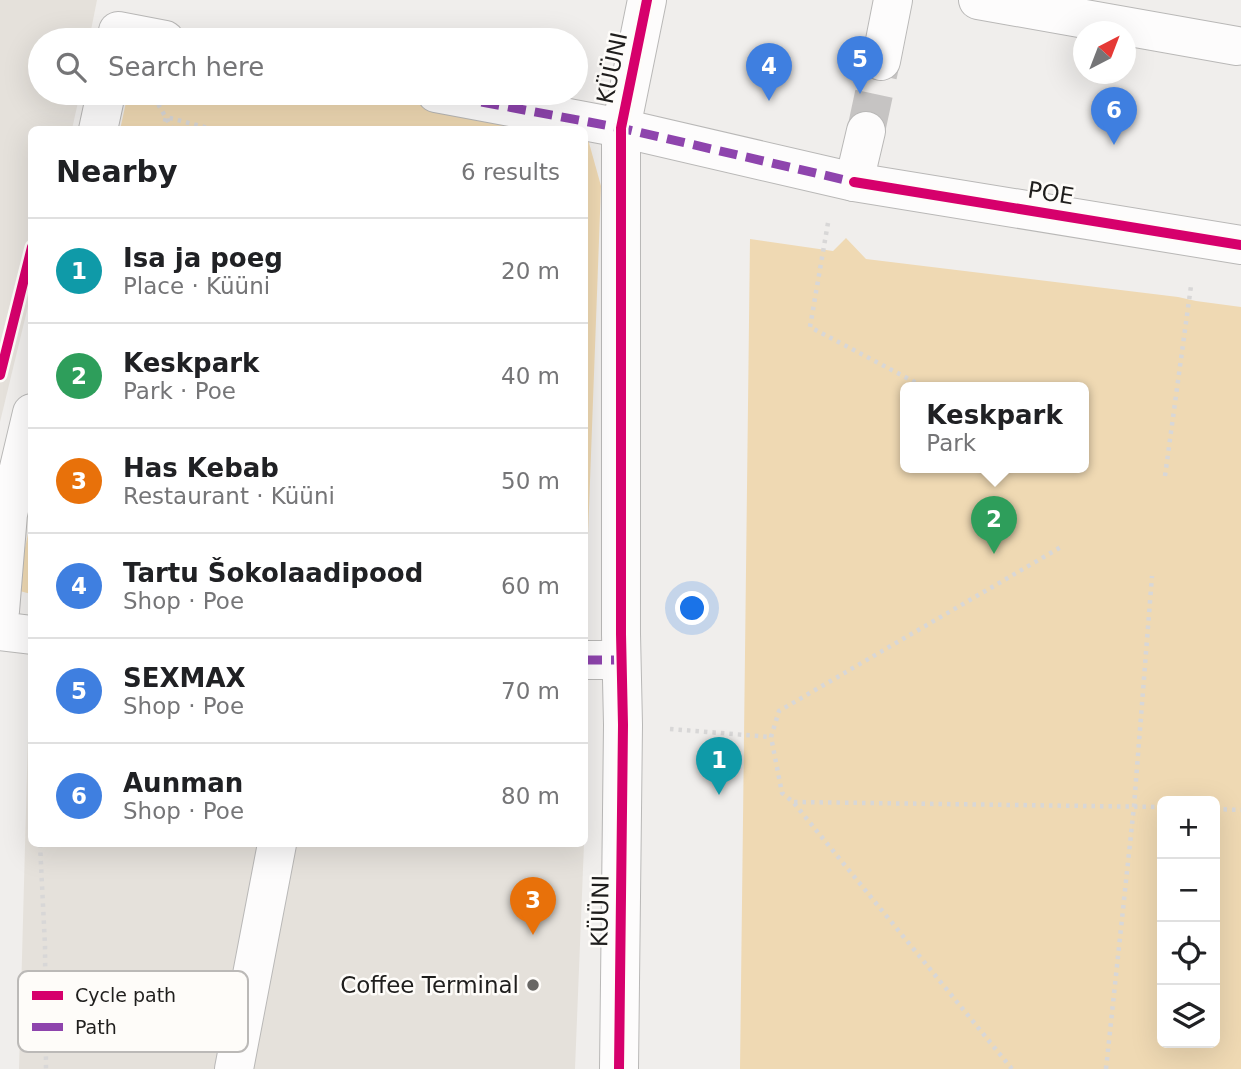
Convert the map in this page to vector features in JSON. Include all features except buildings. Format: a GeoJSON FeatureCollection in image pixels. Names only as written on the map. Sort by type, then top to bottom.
{"type":"FeatureCollection","features":[{"type":"Feature","properties":{"kind":"street","name":"KÜÜNI"},"geometry":{"type":"LineString","coordinates":[[619,1069],[623,725],[603,660],[621,128],[648,0]]}},
{"type":"Feature","properties":{"kind":"street"},"geometry":{"type":"LineString","coordinates":[[881,61],[893,0]]}},
{"type":"Feature","properties":{"kind":"street"},"geometry":{"type":"LineString","coordinates":[[978,0],[1237,46]]}},
{"type":"Feature","properties":{"kind":"street"},"geometry":{"type":"LineString","coordinates":[[99,126],[103,105]]}},
{"type":"Feature","properties":{"kind":"street","name":"POE"},"geometry":{"type":"LineString","coordinates":[[498,105],[621,128],[845,179],[1241,245]]}},
{"type":"Feature","properties":{"kind":"street"},"geometry":{"type":"LineString","coordinates":[[845,179],[866,131]]}},
{"type":"Feature","properties":{"kind":"street"},"geometry":{"type":"LineString","coordinates":[[0,611],[8,514],[28,430]]}},
{"type":"Feature","properties":{"kind":"street"},"geometry":{"type":"LineString","coordinates":[[0,631],[28,634]]}},
{"type":"Feature","properties":{"kind":"street"},"geometry":{"type":"LineString","coordinates":[[248,996],[276,847]]}},
{"type":"Feature","properties":{"kind":"path"},"geometry":{"type":"LineString","coordinates":[[159,105],[171,126]]}},
{"type":"Feature","properties":{"kind":"path"},"geometry":{"type":"LineString","coordinates":[[164,126],[166,117]]}},
{"type":"Feature","properties":{"kind":"path"},"geometry":{"type":"LineString","coordinates":[[166,117],[201,126]]}},
{"type":"Feature","properties":{"kind":"path"},"geometry":{"type":"LineString","coordinates":[[845,179],[810,327],[915,382]]}},
{"type":"Feature","properties":{"kind":"path"},"geometry":{"type":"LineString","coordinates":[[0,375],[28,263]]}},
{"type":"Feature","properties":{"kind":"path"},"geometry":{"type":"LineString","coordinates":[[1165,476],[1187,319]]}},
{"type":"Feature","properties":{"kind":"path"},"geometry":{"type":"LineString","coordinates":[[1012,1069],[793,802],[782,793],[771,737],[779,711],[1061,547]]}},
{"type":"Feature","properties":{"kind":"path"},"geometry":{"type":"LineString","coordinates":[[1106,1069],[1134,806],[1152,576]]}},
{"type":"Feature","properties":{"kind":"path"},"geometry":{"type":"LineString","coordinates":[[623,725],[771,737]]}},
{"type":"Feature","properties":{"kind":"path"},"geometry":{"type":"LineString","coordinates":[[793,802],[1157,807]]}},
{"type":"Feature","properties":{"kind":"path"},"geometry":{"type":"LineString","coordinates":[[1220,809],[1241,810]]}},
{"type":"Feature","properties":{"kind":"path"},"geometry":{"type":"LineString","coordinates":[[40,847],[45,971]]}},
{"type":"Feature","properties":{"kind":"shaded area"},"geometry":{"type":"Polygon","coordinates":[[[0,0],[97,0],[91,28],[28,28],[28,105],[77,105],[73,126],[28,126],[28,306],[0,422],[0,0]]]}},
{"type":"Feature","properties":{"kind":"shaded area"},"geometry":{"type":"Polygon","coordinates":[[[125,105],[487,105],[583,121],[584,126],[121,126],[125,105]]]}},
{"type":"Feature","properties":{"kind":"shaded area"},"geometry":{"type":"Polygon","coordinates":[[[588,139],[601,186],[588,535],[588,139]]]}},
{"type":"Feature","properties":{"kind":"shaded area"},"geometry":{"type":"Polygon","coordinates":[[[846,238],[866,259],[1241,307],[1241,1069],[740,1069],[750,239],[833,251],[846,238]]]}},
{"type":"Feature","properties":{"kind":"shaded area"},"geometry":{"type":"Polygon","coordinates":[[[28,534],[28,593],[16,590],[28,534]]]}},
{"type":"Feature","properties":{"kind":"shaded area"},"geometry":{"type":"Polygon","coordinates":[[[28,735],[28,847],[584,847],[575,1069],[19,1069],[19,1052],[248,1052],[248,971],[22,971],[28,735]]]}},
{"type":"Feature","properties":{"kind":"tunnel"},"geometry":{"type":"LineString","coordinates":[[866,131],[881,61]]}},
{"type":"Feature","properties":{"kind":"marked path"},"geometry":{"type":"LineString","coordinates":[[498,105],[621,128],[854,182]]}},
{"type":"Feature","properties":{"kind":"marked path"},"geometry":{"type":"LineString","coordinates":[[588,660],[621,660]]}},
{"type":"Feature","properties":{"kind":"cycle path"},"geometry":{"type":"LineString","coordinates":[[619,1069],[623,725],[621,128],[647,0]]}},
{"type":"Feature","properties":{"kind":"cycle path"},"geometry":{"type":"LineString","coordinates":[[854,182],[1241,245]]}},
{"type":"Feature","properties":{"kind":"cycle path"},"geometry":{"type":"LineString","coordinates":[[0,375],[28,263]]}},
{"type":"Feature","properties":{"kind":"place","name":"SEXMAX"},"geometry":{"type":"Point","coordinates":[860,94]}},
{"type":"Feature","properties":{"kind":"place","name":"Tartu Šokolaadipood"},"geometry":{"type":"Point","coordinates":[769,101]}},
{"type":"Feature","properties":{"kind":"place","name":"Aunman"},"geometry":{"type":"Point","coordinates":[1114,145]}},
{"type":"Feature","properties":{"kind":"place","name":"Keskpark"},"geometry":{"type":"Point","coordinates":[994,554]}},
{"type":"Feature","properties":{"kind":"place","name":"Isa ja poeg"},"geometry":{"type":"Point","coordinates":[719,795]}},
{"type":"Feature","properties":{"kind":"place","name":"Has Kebab"},"geometry":{"type":"Point","coordinates":[533,935]}},
{"type":"Feature","properties":{"kind":"place","name":"Coffee Terminal"},"geometry":{"type":"Point","coordinates":[533,985]}}]}
